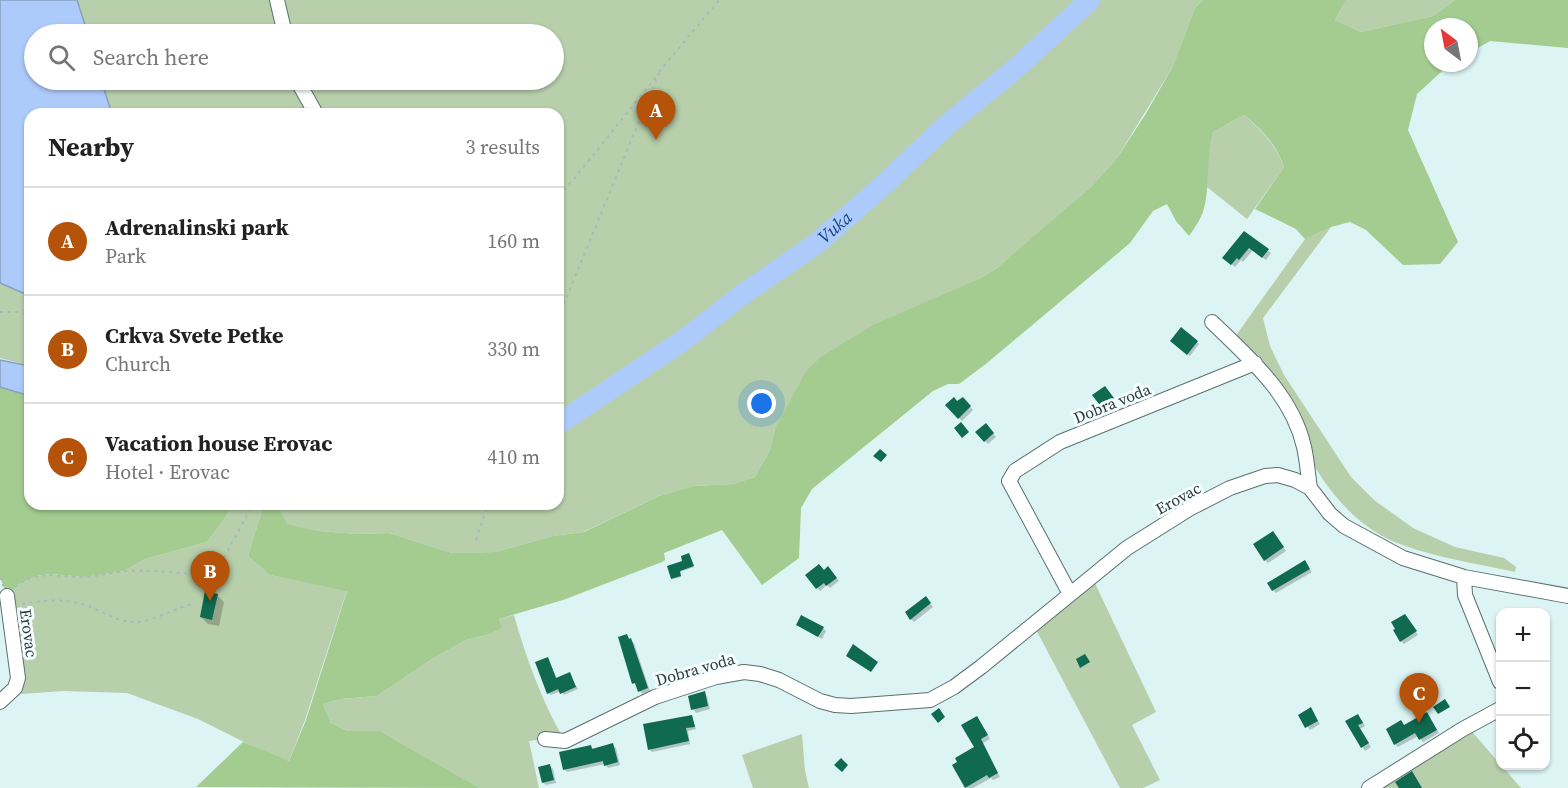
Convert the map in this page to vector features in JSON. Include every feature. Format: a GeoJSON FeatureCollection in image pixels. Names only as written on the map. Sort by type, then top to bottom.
{"type":"FeatureCollection","features":[{"type":"Feature","properties":{"kind":"street"},"geometry":{"type":"LineString","coordinates":[[277,0],[283,24]]}},
{"type":"Feature","properties":{"kind":"street"},"geometry":{"type":"LineString","coordinates":[[303,90],[313,108]]}},
{"type":"Feature","properties":{"kind":"street"},"geometry":{"type":"LineString","coordinates":[[1212,322],[1271,381],[1295,424],[1303,446],[1310,488]]}},
{"type":"Feature","properties":{"kind":"street","name":"Dobra voda"},"geometry":{"type":"LineString","coordinates":[[1070,594],[1009,481],[1015,471],[1060,442],[1254,363]]}},
{"type":"Feature","properties":{"kind":"street","name":"Erovac"},"geometry":{"type":"LineString","coordinates":[[930,700],[954,687],[981,667],[1127,548],[1155,529],[1230,488],[1265,476],[1278,475],[1310,488],[1330,514],[1344,526],[1403,558],[1464,577],[1568,596]]}},
{"type":"Feature","properties":{"kind":"street"},"geometry":{"type":"LineString","coordinates":[[1464,577],[1465,595],[1496,672]]}},
{"type":"Feature","properties":{"kind":"street","name":"Erovac"},"geometry":{"type":"LineString","coordinates":[[0,702],[15,688],[18,678],[8,601]]}},
{"type":"Feature","properties":{"kind":"street","name":"Dobra voda"},"geometry":{"type":"LineString","coordinates":[[545,739],[565,741],[655,697],[716,677],[744,672],[760,674],[820,701],[835,705],[851,706],[930,700]]}},
{"type":"Feature","properties":{"kind":"street"},"geometry":{"type":"LineString","coordinates":[[1369,788],[1463,729],[1496,711]]}},
{"type":"Feature","properties":{"kind":"path"},"geometry":{"type":"LineString","coordinates":[[564,189],[719,0]]}},
{"type":"Feature","properties":{"kind":"path"},"geometry":{"type":"LineString","coordinates":[[564,303],[658,73]]}},
{"type":"Feature","properties":{"kind":"path"},"geometry":{"type":"LineString","coordinates":[[0,312],[24,314]]}},
{"type":"Feature","properties":{"kind":"path"},"geometry":{"type":"LineString","coordinates":[[210,584],[250,510]]}},
{"type":"Feature","properties":{"kind":"path"},"geometry":{"type":"LineString","coordinates":[[476,540],[487,510]]}},
{"type":"Feature","properties":{"kind":"path"},"geometry":{"type":"LineString","coordinates":[[8,601],[17,585],[36,576],[52,574],[85,577],[124,571],[166,570],[214,577]]}},
{"type":"Feature","properties":{"kind":"path"},"geometry":{"type":"LineString","coordinates":[[8,601],[47,600],[80,603],[118,619],[135,623],[192,604]]}},
{"type":"Feature","properties":{"kind":"green space"},"geometry":{"type":"Polygon","coordinates":[[[77,0],[1203,0],[1195,8],[1172,68],[1117,158],[1091,187],[997,268],[775,429],[770,450],[755,477],[733,484],[694,486],[659,496],[583,532],[553,536],[495,552],[452,553],[389,533],[358,534],[319,531],[286,524],[279,510],[564,510],[564,108],[110,108],[104,90],[564,90],[564,24],[85,24],[77,0]]]}},
{"type":"Feature","properties":{"kind":"green space"},"geometry":{"type":"Polygon","coordinates":[[[1203,0],[1346,0],[1335,20],[1361,32],[1424,18],[1424,72],[1441,72],[1417,94],[1408,130],[1458,242],[1440,264],[1403,265],[1366,230],[1350,222],[1331,227],[1305,239],[1296,229],[1255,209],[1284,167],[1268,138],[1244,115],[1213,132],[1203,212],[1189,236],[1176,221],[1167,204],[1153,211],[1130,243],[987,363],[959,384],[948,384],[933,391],[812,489],[801,508],[799,558],[762,585],[722,530],[664,553],[665,560],[662,562],[563,600],[499,619],[503,628],[466,640],[432,659],[377,696],[341,699],[323,704],[331,723],[348,731],[380,731],[480,788],[196,787],[243,742],[289,761],[306,720],[347,591],[270,575],[248,556],[262,510],[279,510],[287,524],[319,531],[358,534],[389,533],[452,553],[495,552],[553,536],[584,532],[659,496],[694,486],[733,484],[755,477],[770,450],[775,429],[806,371],[821,357],[873,325],[979,279],[997,268],[1091,187],[1117,158],[1172,68],[1195,8],[1203,0]]]}},
{"type":"Feature","properties":{"kind":"green space"},"geometry":{"type":"Polygon","coordinates":[[[1346,0],[1455,0],[1433,16],[1361,32],[1335,20],[1346,0]]]}},
{"type":"Feature","properties":{"kind":"green space"},"geometry":{"type":"Polygon","coordinates":[[[1455,0],[1568,0],[1568,48],[1490,41],[1478,48],[1478,18],[1424,18],[1433,16],[1455,0]]]}},
{"type":"Feature","properties":{"kind":"green space"},"geometry":{"type":"Polygon","coordinates":[[[1244,115],[1268,138],[1284,167],[1247,219],[1207,187],[1208,148],[1213,132],[1244,115]]]}},
{"type":"Feature","properties":{"kind":"green space"},"geometry":{"type":"Polygon","coordinates":[[[1331,227],[1263,318],[1270,346],[1284,375],[1351,477],[1374,500],[1413,528],[1455,547],[1504,558],[1516,567],[1515,572],[1412,548],[1396,543],[1369,528],[1347,509],[1327,486],[1304,447],[1293,422],[1232,341],[1305,239],[1331,227]]]}},
{"type":"Feature","properties":{"kind":"green space"},"geometry":{"type":"Polygon","coordinates":[[[0,283],[24,293],[24,364],[0,358],[0,283]]]}},
{"type":"Feature","properties":{"kind":"green space"},"geometry":{"type":"Polygon","coordinates":[[[0,387],[24,394],[24,510],[230,510],[207,542],[145,559],[124,571],[85,577],[52,574],[36,576],[17,585],[7,596],[0,577],[0,387]]]}},
{"type":"Feature","properties":{"kind":"green space"},"geometry":{"type":"Polygon","coordinates":[[[230,510],[262,510],[248,556],[270,575],[347,590],[305,720],[289,761],[262,751],[198,719],[127,693],[63,691],[7,695],[15,688],[7,596],[17,585],[36,576],[52,574],[85,577],[124,571],[145,559],[207,542],[230,510]]]}},
{"type":"Feature","properties":{"kind":"green space"},"geometry":{"type":"Polygon","coordinates":[[[1092,577],[1156,712],[1132,725],[1160,780],[1143,788],[1120,788],[1033,624],[1092,577]]]}},
{"type":"Feature","properties":{"kind":"green space"},"geometry":{"type":"Polygon","coordinates":[[[514,615],[535,680],[565,741],[545,739],[529,741],[539,788],[480,788],[380,731],[348,731],[331,723],[323,704],[341,699],[377,696],[432,659],[466,640],[503,628],[499,619],[514,615]]]}},
{"type":"Feature","properties":{"kind":"green space"},"geometry":{"type":"Polygon","coordinates":[[[1468,727],[1496,759],[1496,770],[1505,770],[1521,788],[1369,788],[1468,727]]]}},
{"type":"Feature","properties":{"kind":"green space"},"geometry":{"type":"Polygon","coordinates":[[[802,734],[809,788],[753,788],[742,755],[802,734]]]}},
{"type":"Feature","properties":{"kind":"water"},"geometry":{"type":"Polygon","coordinates":[[[0,0],[77,0],[85,24],[24,24],[24,90],[104,90],[110,108],[24,108],[24,293],[0,283],[0,0]]]}},
{"type":"Feature","properties":{"kind":"water"},"geometry":{"type":"Polygon","coordinates":[[[0,360],[24,365],[24,394],[0,387],[0,360]]]}},
{"type":"Feature","properties":{"kind":"building"},"geometry":{"type":"Polygon","coordinates":[[[1244,231],[1269,249],[1262,258],[1249,248],[1239,260],[1237,258],[1231,265],[1222,258],[1244,231]]]}},
{"type":"Feature","properties":{"kind":"building"},"geometry":{"type":"Polygon","coordinates":[[[1181,327],[1198,341],[1187,355],[1170,341],[1181,327]]]}},
{"type":"Feature","properties":{"kind":"building"},"geometry":{"type":"Polygon","coordinates":[[[1105,386],[1114,398],[1102,408],[1092,395],[1105,386]]]}},
{"type":"Feature","properties":{"kind":"building"},"geometry":{"type":"Polygon","coordinates":[[[954,397],[957,401],[963,397],[971,406],[958,419],[945,405],[954,397]]]}},
{"type":"Feature","properties":{"kind":"building"},"geometry":{"type":"Polygon","coordinates":[[[961,422],[969,432],[962,438],[954,428],[961,422]]]}},
{"type":"Feature","properties":{"kind":"building"},"geometry":{"type":"Polygon","coordinates":[[[986,423],[994,433],[984,442],[975,432],[986,423]]]}},
{"type":"Feature","properties":{"kind":"building"},"geometry":{"type":"Polygon","coordinates":[[[880,449],[887,455],[881,462],[873,456],[880,449]]]}},
{"type":"Feature","properties":{"kind":"building"},"geometry":{"type":"Polygon","coordinates":[[[1273,531],[1284,547],[1264,561],[1253,544],[1273,531]]]}},
{"type":"Feature","properties":{"kind":"building"},"geometry":{"type":"Polygon","coordinates":[[[689,553],[694,566],[680,571],[681,576],[671,579],[667,566],[682,561],[681,556],[689,553]]]}},
{"type":"Feature","properties":{"kind":"building"},"geometry":{"type":"Polygon","coordinates":[[[1305,560],[1310,569],[1272,591],[1267,583],[1305,560]]]}},
{"type":"Feature","properties":{"kind":"building"},"geometry":{"type":"Polygon","coordinates":[[[819,564],[824,570],[828,566],[837,578],[826,586],[824,583],[816,589],[805,575],[819,564]]]}},
{"type":"Feature","properties":{"kind":"building"},"geometry":{"type":"Polygon","coordinates":[[[205,591],[218,594],[212,620],[200,617],[205,591]]]}},
{"type":"Feature","properties":{"kind":"building"},"geometry":{"type":"Polygon","coordinates":[[[926,596],[931,603],[910,620],[905,612],[926,596]]]}},
{"type":"Feature","properties":{"kind":"building"},"geometry":{"type":"Polygon","coordinates":[[[1405,614],[1417,631],[1400,642],[1391,622],[1405,614]]]}},
{"type":"Feature","properties":{"kind":"building"},"geometry":{"type":"Polygon","coordinates":[[[801,615],[824,627],[818,637],[796,625],[801,615]]]}},
{"type":"Feature","properties":{"kind":"building"},"geometry":{"type":"Polygon","coordinates":[[[627,634],[629,639],[631,638],[648,688],[638,692],[635,683],[632,684],[618,637],[627,634]]]}},
{"type":"Feature","properties":{"kind":"building"},"geometry":{"type":"Polygon","coordinates":[[[853,644],[878,662],[871,672],[846,656],[853,644]]]}},
{"type":"Feature","properties":{"kind":"building"},"geometry":{"type":"Polygon","coordinates":[[[1085,654],[1090,662],[1080,668],[1076,659],[1085,654]]]}},
{"type":"Feature","properties":{"kind":"building"},"geometry":{"type":"Polygon","coordinates":[[[548,657],[556,678],[570,672],[576,687],[560,694],[558,689],[547,694],[535,662],[548,657]]]}},
{"type":"Feature","properties":{"kind":"building"},"geometry":{"type":"Polygon","coordinates":[[[705,691],[708,706],[691,710],[688,696],[705,691]]]}},
{"type":"Feature","properties":{"kind":"building"},"geometry":{"type":"Polygon","coordinates":[[[1445,699],[1450,707],[1438,714],[1433,707],[1445,699]]]}},
{"type":"Feature","properties":{"kind":"building"},"geometry":{"type":"Polygon","coordinates":[[[1311,707],[1318,721],[1305,728],[1298,715],[1311,707]]]}},
{"type":"Feature","properties":{"kind":"building"},"geometry":{"type":"Polygon","coordinates":[[[939,708],[945,717],[938,723],[931,714],[939,708]]]}},
{"type":"Feature","properties":{"kind":"building"},"geometry":{"type":"Polygon","coordinates":[[[1427,712],[1437,730],[1419,740],[1415,733],[1394,745],[1386,729],[1401,720],[1404,725],[1427,712]]]}},
{"type":"Feature","properties":{"kind":"building"},"geometry":{"type":"Polygon","coordinates":[[[1358,714],[1363,723],[1358,725],[1369,743],[1361,748],[1345,721],[1358,714]]]}},
{"type":"Feature","properties":{"kind":"building"},"geometry":{"type":"Polygon","coordinates":[[[692,715],[695,727],[686,728],[689,741],[648,750],[643,724],[692,715]]]}},
{"type":"Feature","properties":{"kind":"building"},"geometry":{"type":"Polygon","coordinates":[[[977,716],[988,735],[981,739],[998,773],[989,778],[987,775],[965,788],[952,765],[957,762],[955,758],[974,747],[961,725],[977,716]]]}},
{"type":"Feature","properties":{"kind":"building"},"geometry":{"type":"Polygon","coordinates":[[[613,743],[618,762],[604,766],[603,761],[563,770],[559,752],[591,745],[592,749],[613,743]]]}},
{"type":"Feature","properties":{"kind":"building"},"geometry":{"type":"Polygon","coordinates":[[[841,758],[848,765],[842,772],[834,765],[841,758]]]}},
{"type":"Feature","properties":{"kind":"building"},"geometry":{"type":"Polygon","coordinates":[[[550,764],[554,780],[542,783],[538,767],[550,764]]]}},
{"type":"Feature","properties":{"kind":"building"},"geometry":{"type":"Polygon","coordinates":[[[1412,771],[1422,788],[1399,788],[1395,782],[1412,771]]]}},
{"type":"Feature","properties":{"kind":"waterway","name":"Vuka"},"geometry":{"type":"LineString","coordinates":[[564,420],[685,339],[743,294],[816,244],[949,123],[1016,68],[1090,0]]}},
{"type":"Feature","properties":{"kind":"place","name":"Adrenalinski park"},"geometry":{"type":"Point","coordinates":[656,140]}},
{"type":"Feature","properties":{"kind":"place","name":"Crkva Svete Petke"},"geometry":{"type":"Point","coordinates":[210,601]}},
{"type":"Feature","properties":{"kind":"place","name":"Vacation house Erovac"},"geometry":{"type":"Point","coordinates":[1419,723]}}]}
